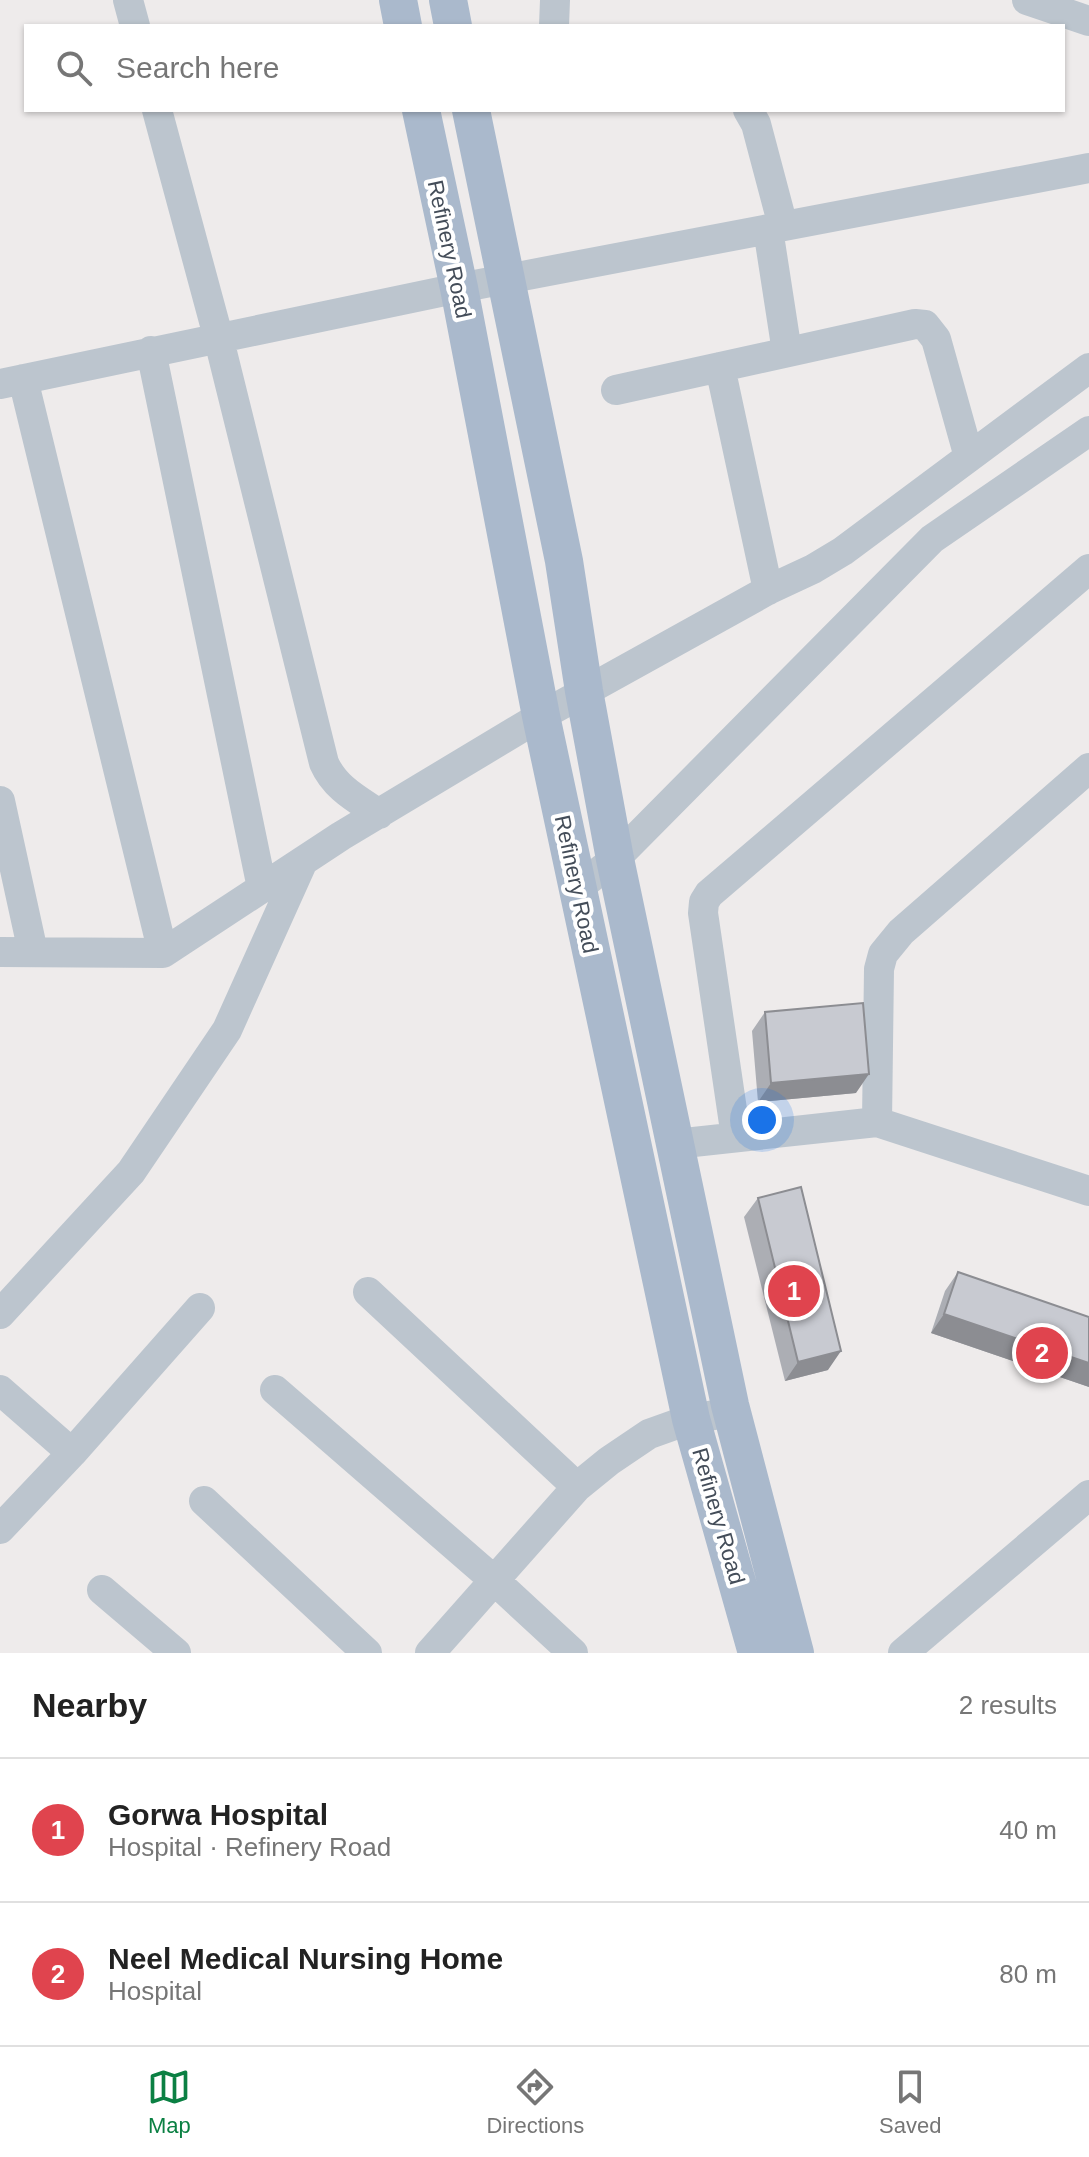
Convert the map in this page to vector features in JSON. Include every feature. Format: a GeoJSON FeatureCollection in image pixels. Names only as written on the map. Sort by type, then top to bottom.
{"type":"FeatureCollection","features":[{"type":"Feature","properties":{"kind":"main road"},"geometry":{"type":"LineString","coordinates":[[398,0],[403,24]]}},
{"type":"Feature","properties":{"kind":"main road"},"geometry":{"type":"LineString","coordinates":[[448,0],[453,24]]}},
{"type":"Feature","properties":{"kind":"main road","name":"Refinery Road"},"geometry":{"type":"LineString","coordinates":[[421,112],[459,288],[541,716],[691,1419],[757,1653]]}},
{"type":"Feature","properties":{"kind":"main road","name":"Refinery Road"},"geometry":{"type":"LineString","coordinates":[[471,112],[564,561],[615,859],[732,1412],[795,1653]]}},
{"type":"Feature","properties":{"kind":"street"},"geometry":{"type":"LineString","coordinates":[[128,0],[134,24]]}},
{"type":"Feature","properties":{"kind":"street"},"geometry":{"type":"LineString","coordinates":[[554,24],[555,0]]}},
{"type":"Feature","properties":{"kind":"street"},"geometry":{"type":"LineString","coordinates":[[1027,0],[1089,21]]}},
{"type":"Feature","properties":{"kind":"street"},"geometry":{"type":"LineString","coordinates":[[158,112],[218,336],[324,763],[331,778],[341,788],[379,814]]}},
{"type":"Feature","properties":{"kind":"street"},"geometry":{"type":"LineString","coordinates":[[749,112],[756,124],[775,228],[787,352]]}},
{"type":"Feature","properties":{"kind":"street"},"geometry":{"type":"LineString","coordinates":[[163,953],[11,381],[459,288],[1089,168]]}},
{"type":"Feature","properties":{"kind":"street"},"geometry":{"type":"LineString","coordinates":[[616,390],[915,324],[925,325],[936,339],[969,457]]}},
{"type":"Feature","properties":{"kind":"street"},"geometry":{"type":"LineString","coordinates":[[151,351],[262,888]]}},
{"type":"Feature","properties":{"kind":"street"},"geometry":{"type":"LineString","coordinates":[[720,367],[768,590]]}},
{"type":"Feature","properties":{"kind":"street"},"geometry":{"type":"LineString","coordinates":[[0,801],[11,955],[163,953],[303,861],[541,716],[843,551],[1089,368]]}},
{"type":"Feature","properties":{"kind":"street"},"geometry":{"type":"LineString","coordinates":[[578,888],[615,859],[932,539],[1089,431]]}},
{"type":"Feature","properties":{"kind":"street"},"geometry":{"type":"LineString","coordinates":[[736,1137],[703,913],[704,902],[709,894],[1089,569]]}},
{"type":"Feature","properties":{"kind":"street"},"geometry":{"type":"LineString","coordinates":[[877,1122],[879,969],[883,954],[901,932],[1089,768]]}},
{"type":"Feature","properties":{"kind":"street"},"geometry":{"type":"LineString","coordinates":[[0,1314],[131,1172],[227,1030],[303,861]]}},
{"type":"Feature","properties":{"kind":"street"},"geometry":{"type":"LineString","coordinates":[[675,1144],[877,1122],[1089,1191]]}},
{"type":"Feature","properties":{"kind":"street"},"geometry":{"type":"LineString","coordinates":[[368,1292],[577,1487]]}},
{"type":"Feature","properties":{"kind":"street"},"geometry":{"type":"LineString","coordinates":[[0,1529],[200,1308]]}},
{"type":"Feature","properties":{"kind":"street"},"geometry":{"type":"LineString","coordinates":[[0,1390],[72,1453]]}},
{"type":"Feature","properties":{"kind":"street"},"geometry":{"type":"LineString","coordinates":[[275,1390],[573,1653]]}},
{"type":"Feature","properties":{"kind":"street"},"geometry":{"type":"LineString","coordinates":[[430,1653],[577,1487],[609,1461],[649,1434],[691,1419],[732,1412]]}},
{"type":"Feature","properties":{"kind":"street"},"geometry":{"type":"LineString","coordinates":[[903,1653],[1089,1495]]}},
{"type":"Feature","properties":{"kind":"street"},"geometry":{"type":"LineString","coordinates":[[204,1501],[367,1653]]}},
{"type":"Feature","properties":{"kind":"street"},"geometry":{"type":"LineString","coordinates":[[102,1590],[176,1653]]}},
{"type":"Feature","properties":{"kind":"building"},"geometry":{"type":"Polygon","coordinates":[[[863,1003],[869,1074],[771,1083],[765,1012],[863,1003]]]}},
{"type":"Feature","properties":{"kind":"building"},"geometry":{"type":"Polygon","coordinates":[[[801,1187],[841,1351],[798,1362],[758,1198],[801,1187]]]}},
{"type":"Feature","properties":{"kind":"building"},"geometry":{"type":"Polygon","coordinates":[[[958,1272],[1089,1317],[1089,1363],[944,1314],[958,1272]]]}},
{"type":"Feature","properties":{"kind":"place","name":"Gorwa Hospital"},"geometry":{"type":"Point","coordinates":[794,1291]}},
{"type":"Feature","properties":{"kind":"place","name":"Neel Medical Nursing Home"},"geometry":{"type":"Point","coordinates":[1042,1353]}}]}
